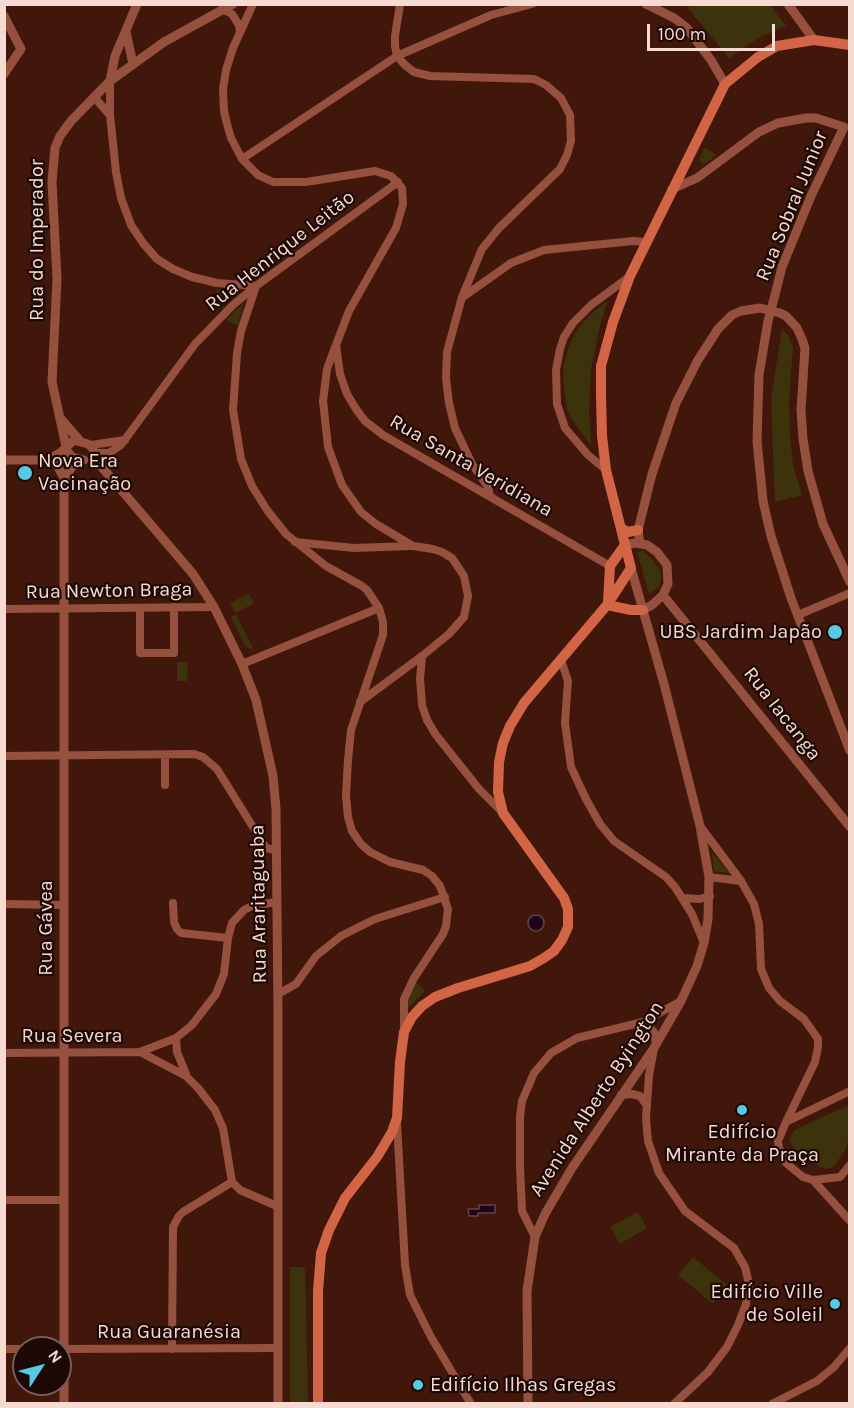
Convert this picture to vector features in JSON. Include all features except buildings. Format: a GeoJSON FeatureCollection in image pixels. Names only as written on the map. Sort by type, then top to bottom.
{"type":"FeatureCollection","features":[{"type":"Feature","properties":{"kind":"main road"},"geometry":{"type":"LineString","coordinates":[[725,84],[767,51],[789,43],[814,40],[849,45]]}},
{"type":"Feature","properties":{"kind":"main road","name":"Avenida Alberto Byington"},"geometry":{"type":"LineString","coordinates":[[631,568],[606,470],[602,436],[601,366],[613,322],[630,276],[725,84]]}},
{"type":"Feature","properties":{"kind":"main road"},"geometry":{"type":"LineString","coordinates":[[621,528],[628,532],[638,530]]}},
{"type":"Feature","properties":{"kind":"main road"},"geometry":{"type":"LineString","coordinates":[[607,605],[610,566],[625,545]]}},
{"type":"Feature","properties":{"kind":"main road"},"geometry":{"type":"LineString","coordinates":[[318,1404],[318,1291],[321,1253],[352,1186],[386,1143],[397,1118],[404,1032],[412,1017],[435,997],[530,966],[554,951],[568,927],[569,919],[564,898],[503,813],[498,792],[499,762],[503,743],[524,703],[607,605],[631,568]]}},
{"type":"Feature","properties":{"kind":"main road"},"geometry":{"type":"LineString","coordinates":[[607,605],[630,610],[643,609]]}},
{"type":"Feature","properties":{"kind":"street"},"geometry":{"type":"LineString","coordinates":[[137,4],[115,56],[110,81],[110,115],[116,172],[121,198],[131,225],[142,243],[157,259],[173,269],[192,277],[217,283],[256,286],[241,331],[237,353],[233,410],[241,459],[252,486],[267,510],[294,542],[326,566],[367,590],[379,608],[383,622],[383,635],[351,730],[346,796],[348,817],[352,831],[361,844],[379,858],[423,870],[436,881],[445,897],[448,909],[446,926],[437,945],[408,988],[404,999],[404,1032]]}},
{"type":"Feature","properties":{"kind":"street","name":"Rua do Imperador"},"geometry":{"type":"LineString","coordinates":[[68,447],[61,427],[52,382],[57,279],[52,165],[55,148],[60,136],[71,121],[110,81],[164,42],[232,4]]}},
{"type":"Feature","properties":{"kind":"street"},"geometry":{"type":"LineString","coordinates":[[253,4],[240,31],[226,70],[222,99],[231,138],[242,159],[258,175],[273,182],[306,182],[375,171],[383,172],[398,182]]}},
{"type":"Feature","properties":{"kind":"street"},"geometry":{"type":"LineString","coordinates":[[400,4],[395,36],[397,56],[414,72],[430,76],[534,79],[546,85],[561,98],[570,115],[571,141],[560,169],[499,228],[482,249],[462,297],[447,352],[446,378],[455,428],[463,447],[488,488],[490,496]]}},
{"type":"Feature","properties":{"kind":"street"},"geometry":{"type":"LineString","coordinates":[[242,159],[397,56],[491,15],[532,4]]}},
{"type":"Feature","properties":{"kind":"street"},"geometry":{"type":"LineString","coordinates":[[646,4],[675,18],[696,39],[725,84]]}},
{"type":"Feature","properties":{"kind":"street"},"geometry":{"type":"LineString","coordinates":[[788,4],[814,40]]}},
{"type":"Feature","properties":{"kind":"street"},"geometry":{"type":"LineString","coordinates":[[674,5],[675,18]]}},
{"type":"Feature","properties":{"kind":"street"},"geometry":{"type":"LineString","coordinates":[[222,9],[232,14],[240,31]]}},
{"type":"Feature","properties":{"kind":"street"},"geometry":{"type":"LineString","coordinates":[[4,16],[21,49],[4,74]]}},
{"type":"Feature","properties":{"kind":"street"},"geometry":{"type":"LineString","coordinates":[[126,32],[134,64]]}},
{"type":"Feature","properties":{"kind":"street"},"geometry":{"type":"LineString","coordinates":[[94,97],[110,115]]}},
{"type":"Feature","properties":{"kind":"street"},"geometry":{"type":"LineString","coordinates":[[672,189],[697,178],[759,132],[778,123],[806,117],[847,128]]}},
{"type":"Feature","properties":{"kind":"street","name":"Rua Sobral Junior"},"geometry":{"type":"LineString","coordinates":[[847,128],[803,216],[783,267],[770,310],[759,375],[757,413],[759,472],[771,536],[849,751]]}},
{"type":"Feature","properties":{"kind":"street","name":"Rua Henrique Leitão"},"geometry":{"type":"LineString","coordinates":[[90,450],[109,453],[116,450],[195,344],[212,325],[256,286],[398,182]]}},
{"type":"Feature","properties":{"kind":"street","name":"Rua Santa Veridiana"},"geometry":{"type":"LineString","coordinates":[[398,182],[402,188],[403,204],[396,228],[349,310],[336,345],[340,374],[347,394],[365,421],[392,441],[610,566]]}},
{"type":"Feature","properties":{"kind":"street"},"geometry":{"type":"LineString","coordinates":[[462,297],[511,263],[544,250],[633,241],[645,242]]}},
{"type":"Feature","properties":{"kind":"street","name":"Avenida Alberto Byington"},"geometry":{"type":"LineString","coordinates":[[606,470],[588,455],[565,428],[557,404],[556,370],[562,343],[573,323],[591,305],[630,276]]}},
{"type":"Feature","properties":{"kind":"street"},"geometry":{"type":"LineString","coordinates":[[640,544],[638,530],[652,474],[672,413],[698,360],[718,329],[732,315],[750,309],[770,310],[786,316],[797,328],[805,348],[802,419],[808,471],[823,524],[849,582]]}},
{"type":"Feature","properties":{"kind":"street"},"geometry":{"type":"LineString","coordinates":[[336,345],[327,369],[323,401],[328,447],[334,467],[351,501],[361,512],[396,538],[413,546]]}},
{"type":"Feature","properties":{"kind":"street","name":"Rua do Imperador"},"geometry":{"type":"LineString","coordinates":[[61,419],[90,450]]}},
{"type":"Feature","properties":{"kind":"street"},"geometry":{"type":"LineString","coordinates":[[48,460],[73,441],[90,450],[86,461],[69,455],[68,447]]}},
{"type":"Feature","properties":{"kind":"street","name":"Rua Araritaguaba"},"geometry":{"type":"LineString","coordinates":[[90,450],[193,574],[214,607],[242,664],[256,700],[273,776],[276,809],[278,994],[278,1404]]}},
{"type":"Feature","properties":{"kind":"street"},"geometry":{"type":"LineString","coordinates":[[4,460],[48,460],[57,465],[64,478],[81,460]]}},
{"type":"Feature","properties":{"kind":"street","name":"Rua Gávea"},"geometry":{"type":"LineString","coordinates":[[62,1336],[64,478]]}},
{"type":"Feature","properties":{"kind":"street"},"geometry":{"type":"LineString","coordinates":[[294,542],[354,548],[413,546],[433,549],[452,558],[464,576],[468,596],[464,617],[458,626],[359,703]]}},
{"type":"Feature","properties":{"kind":"street"},"geometry":{"type":"LineString","coordinates":[[625,545],[647,545],[657,552],[667,565],[668,584],[663,595],[652,605],[643,609]]}},
{"type":"Feature","properties":{"kind":"street","name":"Avenida Alberto Byington"},"geometry":{"type":"LineString","coordinates":[[528,1404],[527,1292],[535,1237],[544,1214],[572,1168],[655,1046],[681,1001],[697,966],[704,943],[710,896],[700,826],[664,684],[631,568]]}},
{"type":"Feature","properties":{"kind":"street"},"geometry":{"type":"LineString","coordinates":[[798,615],[849,593]]}},
{"type":"Feature","properties":{"kind":"street","name":"Rua Iacanga"},"geometry":{"type":"LineString","coordinates":[[663,595],[849,827]]}},
{"type":"Feature","properties":{"kind":"street"},"geometry":{"type":"LineString","coordinates":[[140,608],[140,653],[174,653],[174,607]]}},
{"type":"Feature","properties":{"kind":"street","name":"Rua Newton Braga"},"geometry":{"type":"LineString","coordinates":[[4,609],[214,607]]}},
{"type":"Feature","properties":{"kind":"street"},"geometry":{"type":"LineString","coordinates":[[242,664],[379,608]]}},
{"type":"Feature","properties":{"kind":"street"},"geometry":{"type":"LineString","coordinates":[[422,656],[421,693],[427,720],[462,769],[503,813]]}},
{"type":"Feature","properties":{"kind":"street"},"geometry":{"type":"LineString","coordinates":[[561,660],[568,681],[565,723],[571,767],[586,799],[600,824],[615,841],[666,878],[683,898],[704,943]]}},
{"type":"Feature","properties":{"kind":"street"},"geometry":{"type":"LineString","coordinates":[[4,756],[194,754],[218,769],[263,844],[270,850],[275,850]]}},
{"type":"Feature","properties":{"kind":"street"},"geometry":{"type":"LineString","coordinates":[[165,755],[165,784]]}},
{"type":"Feature","properties":{"kind":"street"},"geometry":{"type":"LineString","coordinates":[[700,826],[741,881],[754,904],[757,914],[760,969],[769,988],[780,1001],[809,1024],[818,1040],[814,1062],[778,1141],[783,1159],[796,1173],[813,1180],[849,1221]]}},
{"type":"Feature","properties":{"kind":"street"},"geometry":{"type":"LineString","coordinates":[[709,877],[741,881]]}},
{"type":"Feature","properties":{"kind":"street"},"geometry":{"type":"LineString","coordinates":[[683,898],[710,896]]}},
{"type":"Feature","properties":{"kind":"street"},"geometry":{"type":"LineString","coordinates":[[278,994],[296,984],[316,956],[349,931],[375,919],[445,897]]}},
{"type":"Feature","properties":{"kind":"street"},"geometry":{"type":"LineString","coordinates":[[140,1052],[176,1038],[192,1025],[216,994],[224,974],[232,923],[244,910],[252,906],[276,902]]}},
{"type":"Feature","properties":{"kind":"street"},"geometry":{"type":"LineString","coordinates":[[173,903],[174,922],[181,933],[228,938]]}},
{"type":"Feature","properties":{"kind":"street"},"geometry":{"type":"LineString","coordinates":[[4,904],[64,905]]}},
{"type":"Feature","properties":{"kind":"street"},"geometry":{"type":"LineString","coordinates":[[535,1237],[522,1205],[520,1117],[522,1101],[529,1081],[544,1060],[567,1043],[589,1034],[643,1022],[681,1001]]}},
{"type":"Feature","properties":{"kind":"street"},"geometry":{"type":"LineString","coordinates":[[643,1022],[654,1032],[655,1046],[646,1104],[648,1141],[659,1173],[685,1211],[734,1248],[745,1267],[748,1284],[746,1304],[727,1347],[708,1372],[674,1404]]}},
{"type":"Feature","properties":{"kind":"street"},"geometry":{"type":"LineString","coordinates":[[176,1038],[177,1052],[186,1076]]}},
{"type":"Feature","properties":{"kind":"street"},"geometry":{"type":"LineString","coordinates":[[140,1052],[186,1076],[207,1098],[220,1119],[225,1135],[232,1182],[240,1190],[277,1206]]}},
{"type":"Feature","properties":{"kind":"street","name":"Rua Severa"},"geometry":{"type":"LineString","coordinates":[[4,1053],[140,1052]]}},
{"type":"Feature","properties":{"kind":"street"},"geometry":{"type":"LineString","coordinates":[[786,1122],[849,1091]]}},
{"type":"Feature","properties":{"kind":"street"},"geometry":{"type":"LineString","coordinates":[[621,1095],[639,1096],[646,1104]]}},
{"type":"Feature","properties":{"kind":"street"},"geometry":{"type":"LineString","coordinates":[[797,1098],[800,1106],[807,1111]]}},
{"type":"Feature","properties":{"kind":"street"},"geometry":{"type":"LineString","coordinates":[[397,1118],[405,1265],[410,1295],[471,1404]]}},
{"type":"Feature","properties":{"kind":"street"},"geometry":{"type":"LineString","coordinates":[[840,1177],[849,1165]]}},
{"type":"Feature","properties":{"kind":"street"},"geometry":{"type":"LineString","coordinates":[[813,1180],[840,1177],[849,1179]]}},
{"type":"Feature","properties":{"kind":"street"},"geometry":{"type":"LineString","coordinates":[[172,1349],[173,1227],[183,1212],[232,1182]]}},
{"type":"Feature","properties":{"kind":"street"},"geometry":{"type":"LineString","coordinates":[[4,1200],[64,1200]]}},
{"type":"Feature","properties":{"kind":"street","name":"Rua Guaranésia"},"geometry":{"type":"LineString","coordinates":[[72,1349],[278,1348]]}},
{"type":"Feature","properties":{"kind":"street"},"geometry":{"type":"LineString","coordinates":[[772,1404],[817,1381],[834,1367],[849,1348]]}},
{"type":"Feature","properties":{"kind":"shaded area"},"geometry":{"type":"Polygon","coordinates":[[[691,4],[770,5],[786,26],[758,38],[729,58],[688,8],[691,4]]]}},
{"type":"Feature","properties":{"kind":"shaded area"},"geometry":{"type":"Polygon","coordinates":[[[705,147],[716,155],[704,165],[699,160],[705,147]]]}},
{"type":"Feature","properties":{"kind":"shaded area"},"geometry":{"type":"Polygon","coordinates":[[[216,289],[238,290],[220,307],[216,289]]]}},
{"type":"Feature","properties":{"kind":"shaded area"},"geometry":{"type":"Polygon","coordinates":[[[608,300],[591,369],[589,411],[591,446],[568,413],[563,368],[569,346],[577,330],[608,300]]]}},
{"type":"Feature","properties":{"kind":"shaded area"},"geometry":{"type":"Polygon","coordinates":[[[243,304],[238,326],[226,320],[243,304]]]}},
{"type":"Feature","properties":{"kind":"shaded area"},"geometry":{"type":"Polygon","coordinates":[[[782,329],[788,335],[793,347],[789,400],[790,434],[793,465],[802,495],[775,502],[771,399],[782,329]]]}},
{"type":"Feature","properties":{"kind":"shaded area"},"geometry":{"type":"Polygon","coordinates":[[[643,551],[660,570],[659,586],[649,594],[637,552],[643,551]]]}},
{"type":"Feature","properties":{"kind":"shaded area"},"geometry":{"type":"Polygon","coordinates":[[[249,594],[254,603],[236,613],[230,603],[249,594]]]}},
{"type":"Feature","properties":{"kind":"shaded area"},"geometry":{"type":"Polygon","coordinates":[[[236,615],[254,650],[246,647],[231,617],[236,615]]]}},
{"type":"Feature","properties":{"kind":"shaded area"},"geometry":{"type":"Polygon","coordinates":[[[177,662],[188,662],[187,681],[177,681],[177,662]]]}},
{"type":"Feature","properties":{"kind":"shaded area"},"geometry":{"type":"Polygon","coordinates":[[[712,852],[729,873],[714,871],[712,852]]]}},
{"type":"Feature","properties":{"kind":"shaded area"},"geometry":{"type":"Polygon","coordinates":[[[533,915],[539,915],[544,923],[542,929],[533,931],[528,926],[528,920],[533,915]]]}},
{"type":"Feature","properties":{"kind":"shaded area"},"geometry":{"type":"Polygon","coordinates":[[[417,983],[425,991],[407,1009],[406,1000],[417,983]]]}},
{"type":"Feature","properties":{"kind":"shaded area"},"geometry":{"type":"Polygon","coordinates":[[[849,1105],[849,1138],[844,1152],[835,1165],[828,1169],[820,1167],[797,1153],[789,1140],[794,1130],[849,1105]]]}},
{"type":"Feature","properties":{"kind":"shaded area"},"geometry":{"type":"Polygon","coordinates":[[[479,1205],[495,1205],[495,1213],[478,1213],[478,1216],[469,1216],[468,1209],[479,1209],[479,1205]]]}},
{"type":"Feature","properties":{"kind":"shaded area"},"geometry":{"type":"Polygon","coordinates":[[[638,1212],[647,1228],[620,1244],[610,1227],[638,1212]]]}},
{"type":"Feature","properties":{"kind":"shaded area"},"geometry":{"type":"Polygon","coordinates":[[[693,1257],[728,1286],[713,1304],[678,1275],[693,1257]]]}},
{"type":"Feature","properties":{"kind":"shaded area"},"geometry":{"type":"Polygon","coordinates":[[[290,1267],[305,1269],[308,1403],[290,1403],[290,1267]]]}},
{"type":"Feature","properties":{"kind":"place","name":"Nova Era Vacinação"},"geometry":{"type":"Point","coordinates":[25,473]}},
{"type":"Feature","properties":{"kind":"place","name":"UBS Jardim Japão"},"geometry":{"type":"Point","coordinates":[835,632]}},
{"type":"Feature","properties":{"kind":"place","name":"Edifício Mirante da Praça"},"geometry":{"type":"Point","coordinates":[742,1110]}},
{"type":"Feature","properties":{"kind":"place","name":"Edifício Ville de Soleil"},"geometry":{"type":"Point","coordinates":[835,1304]}},
{"type":"Feature","properties":{"kind":"place","name":"Edifício Ilhas Gregas"},"geometry":{"type":"Point","coordinates":[418,1385]}}]}
